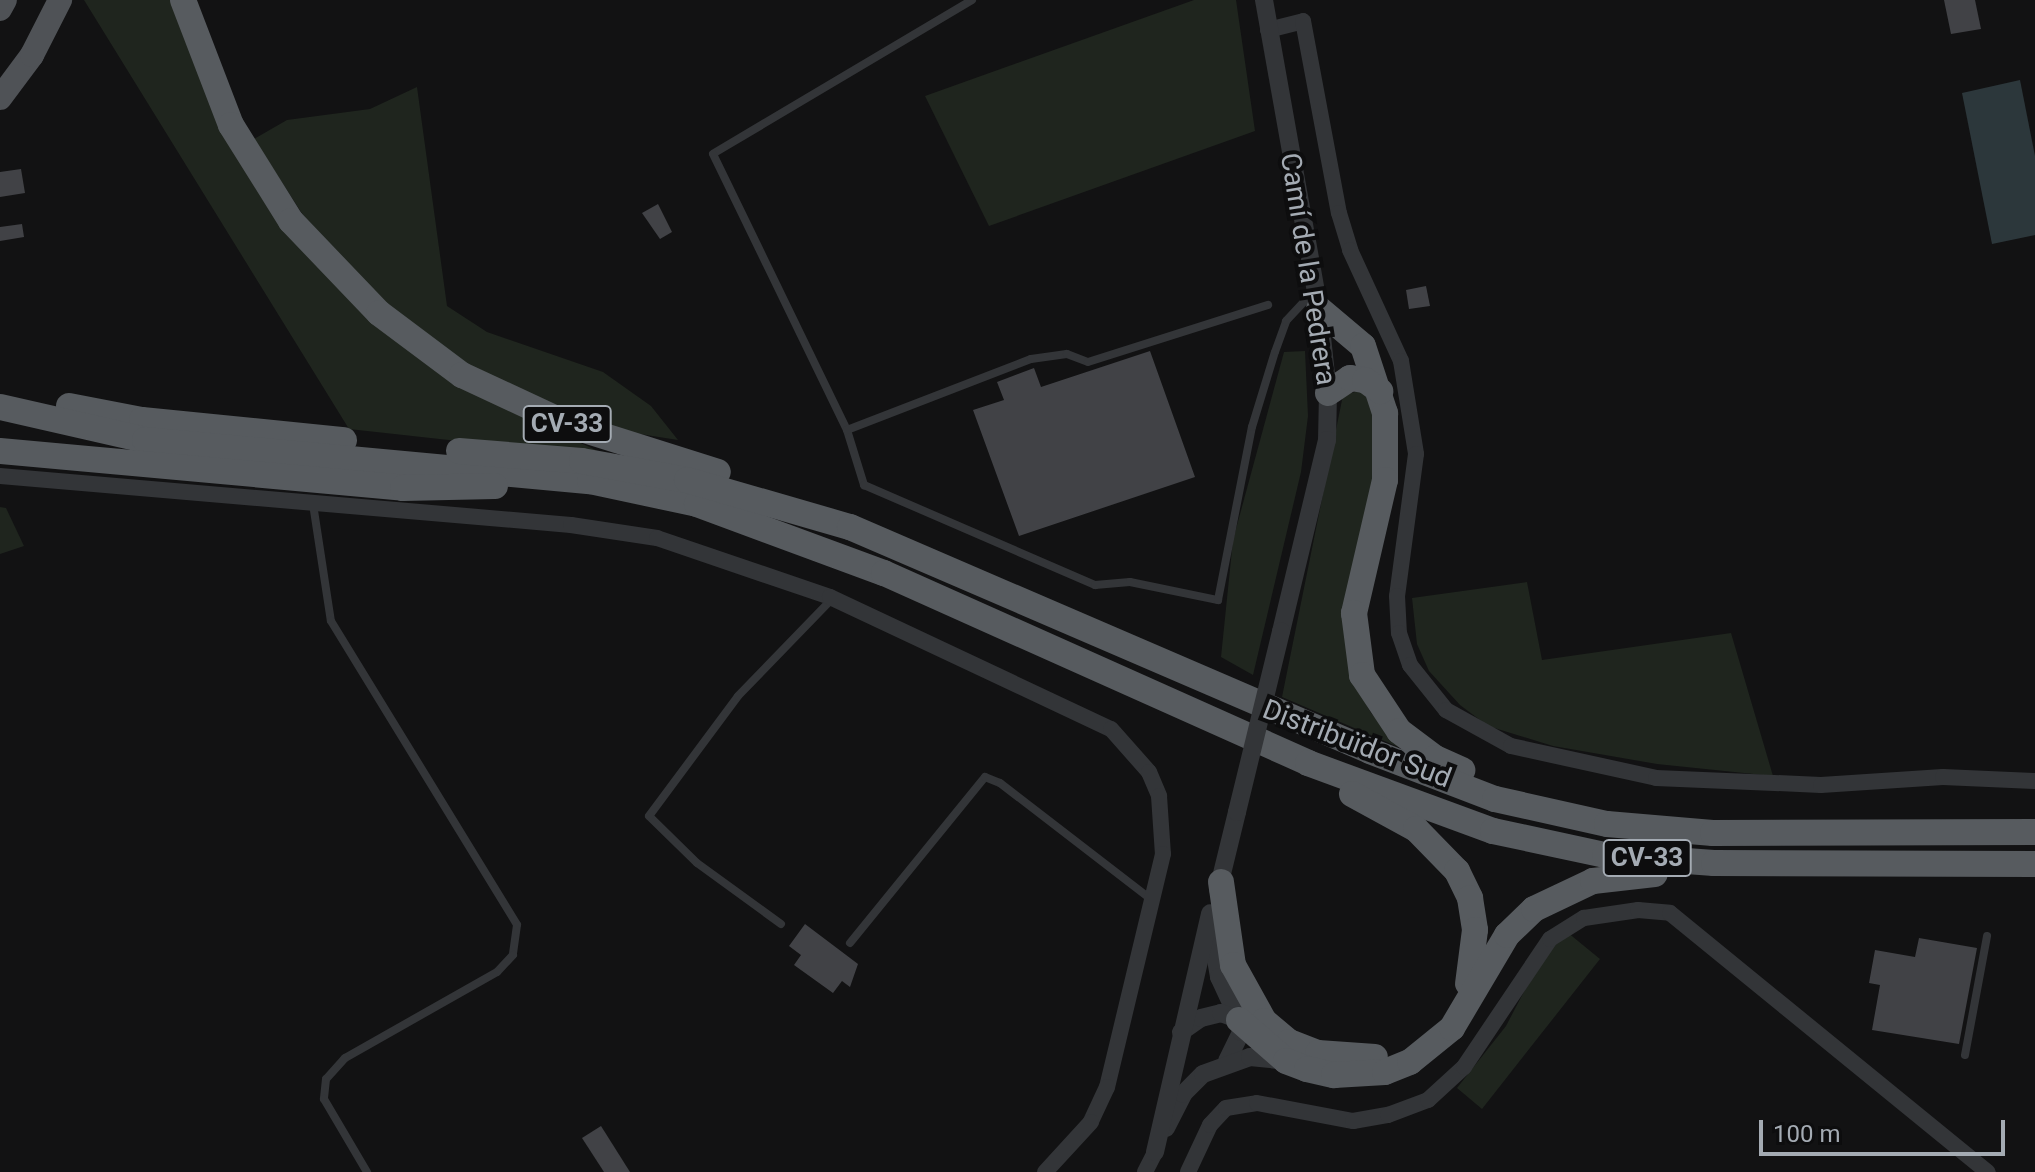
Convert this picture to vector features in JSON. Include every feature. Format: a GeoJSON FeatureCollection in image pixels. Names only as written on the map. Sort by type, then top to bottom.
{"type":"FeatureCollection","features":[{"type":"Feature","properties":{"kind":"highway","name":"CV-33"},"geometry":{"type":"LineString","coordinates":[[183,0],[231,125],[291,221],[379,313],[462,375],[569,425],[852,513],[1119,640]]}},
{"type":"Feature","properties":{"kind":"highway"},"geometry":{"type":"LineString","coordinates":[[1317,299],[1363,346],[1380,391],[1385,480],[1354,613],[1362,675],[1378,704],[1399,731],[1435,758],[1496,785],[1713,833]]}},
{"type":"Feature","properties":{"kind":"highway"},"geometry":{"type":"LineString","coordinates":[[1328,393],[1350,378],[1365,380],[1380,391]]}},
{"type":"Feature","properties":{"kind":"highway"},"geometry":{"type":"LineString","coordinates":[[0,390],[142,420],[582,461],[687,480],[850,527],[1119,640]]}},
{"type":"Feature","properties":{"kind":"highway","name":"CV-33"},"geometry":{"type":"LineString","coordinates":[[0,407],[145,440],[590,481],[697,504]]}},
{"type":"Feature","properties":{"kind":"highway"},"geometry":{"type":"LineString","coordinates":[[0,451],[403,488],[531,485],[697,504]]}},
{"type":"Feature","properties":{"kind":"highway","name":"Distribuïdor Sud"},"geometry":{"type":"LineString","coordinates":[[697,504],[884,573],[1308,763],[1493,831],[1605,855],[1714,863],[2001,861],[2035,864]]}},
{"type":"Feature","properties":{"kind":"highway","name":"Distribuïdor Sud"},"geometry":{"type":"LineString","coordinates":[[1119,640],[1370,751],[1495,799],[1607,824],[1713,833],[2035,832]]}},
{"type":"Feature","properties":{"kind":"highway"},"geometry":{"type":"LineString","coordinates":[[1219,901],[1233,965],[1264,1021],[1289,1042],[1318,1053],[1378,1057],[1435,1029],[1460,999],[1474,957],[1470,898],[1439,848],[1416,829],[1328,784],[1308,763]]}},
{"type":"Feature","properties":{"kind":"highway"},"geometry":{"type":"LineString","coordinates":[[1239,1020],[1286,1061],[1334,1075],[1359,1075],[1410,1062],[1452,1028],[1507,935],[1548,900],[1593,881],[1628,873],[1862,875],[2001,861]]}},
{"type":"Feature","properties":{"kind":"main road"},"geometry":{"type":"LineString","coordinates":[[0,9],[5,0]]}},
{"type":"Feature","properties":{"kind":"main road"},"geometry":{"type":"LineString","coordinates":[[0,98],[32,55],[60,0]]}},
{"type":"Feature","properties":{"kind":"street","name":"Camí de la Pedrera"},"geometry":{"type":"LineString","coordinates":[[1219,901],[1237,812],[1327,440],[1328,393],[1317,299],[1264,0]]}},
{"type":"Feature","properties":{"kind":"street"},"geometry":{"type":"LineString","coordinates":[[1268,30],[1303,21],[1339,213],[1401,361],[1416,454],[1397,596],[1399,633],[1410,665],[1446,710],[1511,746],[1656,778],[1821,785],[1943,777],[2035,781]]}},
{"type":"Feature","properties":{"kind":"street"},"geometry":{"type":"LineString","coordinates":[[0,476],[571,525],[657,538],[832,599],[1081,712],[1136,752],[1159,796],[1163,854],[1101,1102],[1091,1122],[1045,1172]]}},
{"type":"Feature","properties":{"kind":"street"},"geometry":{"type":"LineString","coordinates":[[1219,901],[1223,965],[1241,1032],[1227,1061]]}},
{"type":"Feature","properties":{"kind":"street"},"geometry":{"type":"LineString","coordinates":[[1155,1152],[1181,1032],[1219,901]]}},
{"type":"Feature","properties":{"kind":"street"},"geometry":{"type":"LineString","coordinates":[[1188,1172],[1210,1125],[1226,1108],[1257,1103],[1353,1121],[1388,1115],[1428,1100],[1472,1057],[1550,939],[1584,918],[1615,911],[1670,913],[1988,1172]]}},
{"type":"Feature","properties":{"kind":"street"},"geometry":{"type":"LineString","coordinates":[[1181,1032],[1201,1018],[1221,1013],[1239,1020],[1282,1049],[1315,1062],[1345,1067],[1378,1057]]}},
{"type":"Feature","properties":{"kind":"street"},"geometry":{"type":"LineString","coordinates":[[1145,1172],[1183,1094],[1227,1061],[1250,1057],[1286,1061]]}},
{"type":"Feature","properties":{"kind":"lane"},"geometry":{"type":"LineString","coordinates":[[972,0],[713,154],[847,430],[864,485],[1095,585],[1130,582],[1218,600],[1245,454],[1275,352],[1286,321],[1317,299]]}},
{"type":"Feature","properties":{"kind":"lane"},"geometry":{"type":"LineString","coordinates":[[847,430],[1031,359],[1067,354],[1088,362],[1268,305]]}},
{"type":"Feature","properties":{"kind":"lane"},"geometry":{"type":"LineString","coordinates":[[313,504],[331,621],[517,925],[513,955],[497,972],[345,1058],[326,1079],[324,1099],[367,1172]]}},
{"type":"Feature","properties":{"kind":"lane"},"geometry":{"type":"LineString","coordinates":[[781,924],[697,863],[649,816],[738,696],[832,599]]}},
{"type":"Feature","properties":{"kind":"lane"},"geometry":{"type":"LineString","coordinates":[[850,943],[985,777],[1000,783],[1153,901]]}},
{"type":"Feature","properties":{"kind":"lane"},"geometry":{"type":"LineString","coordinates":[[1965,1055],[1987,936]]}},
{"type":"Feature","properties":{"kind":"shaded area"},"geometry":{"type":"Polygon","coordinates":[[[84,0],[172,0],[255,183],[469,391],[613,458],[349,429],[84,0]]]}},
{"type":"Feature","properties":{"kind":"shaded area"},"geometry":{"type":"Polygon","coordinates":[[[1194,0],[1236,0],[1255,131],[989,226],[925,96],[1194,0]]]}},
{"type":"Feature","properties":{"kind":"shaded area"},"geometry":{"type":"Polygon","coordinates":[[[2020,80],[2035,156],[2035,235],[1992,244],[1962,93],[2020,80]]]}},
{"type":"Feature","properties":{"kind":"shaded area"},"geometry":{"type":"Polygon","coordinates":[[[417,87],[447,306],[487,332],[603,372],[651,406],[678,440],[608,429],[477,371],[392,312],[303,215],[254,139],[287,120],[370,109],[417,87]]]}},
{"type":"Feature","properties":{"kind":"shaded area"},"geometry":{"type":"Polygon","coordinates":[[[1305,351],[1308,416],[1301,472],[1253,675],[1221,657],[1233,540],[1284,352],[1305,351]]]}},
{"type":"Feature","properties":{"kind":"shaded area"},"geometry":{"type":"Polygon","coordinates":[[[1359,391],[1369,398],[1373,411],[1374,472],[1355,684],[1371,713],[1403,749],[1282,697],[1343,395],[1359,391]]]}},
{"type":"Feature","properties":{"kind":"shaded area"},"geometry":{"type":"Polygon","coordinates":[[[0,507],[6,508],[24,546],[0,554],[0,507]]]}},
{"type":"Feature","properties":{"kind":"shaded area"},"geometry":{"type":"Polygon","coordinates":[[[1527,582],[1542,660],[1731,633],[1773,776],[1657,764],[1553,746],[1488,726],[1460,705],[1429,671],[1417,644],[1412,598],[1527,582]]]}},
{"type":"Feature","properties":{"kind":"shaded area"},"geometry":{"type":"Polygon","coordinates":[[[1567,932],[1600,959],[1482,1109],[1457,1088],[1506,1026],[1541,959],[1567,932]]]}},
{"type":"Feature","properties":{"kind":"building"},"geometry":{"type":"Polygon","coordinates":[[[1944,0],[1975,0],[1981,29],[1951,34],[1944,0]]]}},
{"type":"Feature","properties":{"kind":"building"},"geometry":{"type":"Polygon","coordinates":[[[21,169],[25,193],[0,197],[0,172],[21,169]]]}},
{"type":"Feature","properties":{"kind":"building"},"geometry":{"type":"Polygon","coordinates":[[[658,204],[672,232],[660,239],[642,213],[658,204]]]}},
{"type":"Feature","properties":{"kind":"building"},"geometry":{"type":"Polygon","coordinates":[[[22,224],[24,237],[0,241],[0,227],[22,224]]]}},
{"type":"Feature","properties":{"kind":"building"},"geometry":{"type":"Polygon","coordinates":[[[1426,286],[1430,306],[1409,309],[1406,290],[1426,286]]]}},
{"type":"Feature","properties":{"kind":"building"},"geometry":{"type":"Polygon","coordinates":[[[1150,351],[1195,477],[1019,536],[973,410],[1004,400],[997,382],[1034,368],[1041,387],[1150,351]]]}},
{"type":"Feature","properties":{"kind":"building"},"geometry":{"type":"Polygon","coordinates":[[[805,924],[858,964],[850,987],[842,981],[833,993],[794,965],[801,955],[789,946],[805,924]]]}},
{"type":"Feature","properties":{"kind":"building"},"geometry":{"type":"Polygon","coordinates":[[[1919,938],[1977,948],[1959,1044],[1872,1030],[1880,985],[1869,983],[1875,950],[1915,957],[1919,938]]]}},
{"type":"Feature","properties":{"kind":"building"},"geometry":{"type":"Polygon","coordinates":[[[601,1126],[630,1172],[604,1172],[582,1138],[601,1126]]]}}]}
